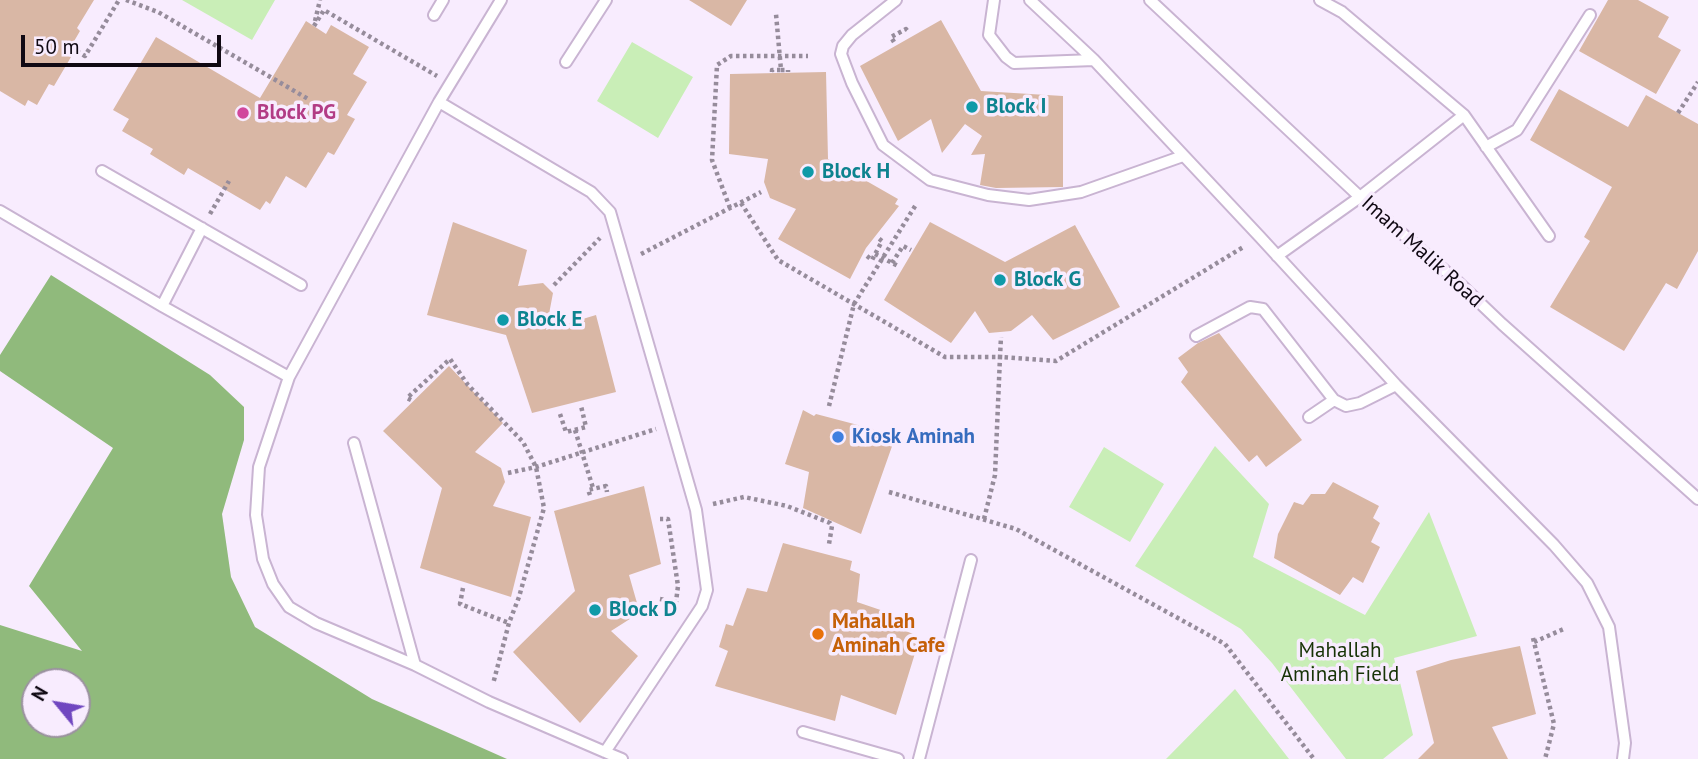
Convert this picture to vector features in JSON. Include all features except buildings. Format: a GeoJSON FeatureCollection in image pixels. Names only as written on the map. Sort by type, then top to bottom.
{"type":"FeatureCollection","features":[{"type":"Feature","properties":{"kind":"lane"},"geometry":{"type":"LineString","coordinates":[[434,15],[443,0]]}},
{"type":"Feature","properties":{"kind":"lane"},"geometry":{"type":"LineString","coordinates":[[501,0],[439,102],[289,377],[259,467],[256,514],[263,559],[273,584],[289,607],[316,623],[622,759]]}},
{"type":"Feature","properties":{"kind":"lane"},"geometry":{"type":"LineString","coordinates":[[566,62],[606,0]]}},
{"type":"Feature","properties":{"kind":"lane"},"geometry":{"type":"LineString","coordinates":[[896,0],[852,35],[843,46],[841,54],[883,145],[930,180],[988,195],[1029,200],[1081,192],[1183,156]]}},
{"type":"Feature","properties":{"kind":"lane"},"geometry":{"type":"LineString","coordinates":[[994,0],[989,35],[1014,63],[1094,60]]}},
{"type":"Feature","properties":{"kind":"lane"},"geometry":{"type":"LineString","coordinates":[[1030,0],[1094,60],[1396,385],[1554,545],[1587,583],[1609,627],[1625,743],[1623,759]]}},
{"type":"Feature","properties":{"kind":"lane","name":"Imam Malik Road"},"geometry":{"type":"LineString","coordinates":[[1150,0],[1360,197],[1698,499]]}},
{"type":"Feature","properties":{"kind":"lane"},"geometry":{"type":"LineString","coordinates":[[1320,0],[1342,12],[1464,115],[1549,236]]}},
{"type":"Feature","properties":{"kind":"lane"},"geometry":{"type":"LineString","coordinates":[[1486,147],[1517,130],[1590,15]]}},
{"type":"Feature","properties":{"kind":"lane"},"geometry":{"type":"LineString","coordinates":[[439,102],[591,192],[610,212],[696,510],[707,590],[702,606],[605,752]]}},
{"type":"Feature","properties":{"kind":"lane"},"geometry":{"type":"LineString","coordinates":[[1277,256],[1360,197],[1464,115]]}},
{"type":"Feature","properties":{"kind":"lane"},"geometry":{"type":"LineString","coordinates":[[102,171],[302,285]]}},
{"type":"Feature","properties":{"kind":"lane"},"geometry":{"type":"LineString","coordinates":[[0,211],[289,377]]}},
{"type":"Feature","properties":{"kind":"lane"},"geometry":{"type":"LineString","coordinates":[[162,306],[202,228]]}},
{"type":"Feature","properties":{"kind":"lane"},"geometry":{"type":"LineString","coordinates":[[1196,336],[1250,307],[1263,309],[1334,400],[1346,406],[1360,403],[1396,385]]}},
{"type":"Feature","properties":{"kind":"lane"},"geometry":{"type":"LineString","coordinates":[[1309,417],[1334,400]]}},
{"type":"Feature","properties":{"kind":"lane"},"geometry":{"type":"LineString","coordinates":[[354,443],[415,665]]}},
{"type":"Feature","properties":{"kind":"lane"},"geometry":{"type":"LineString","coordinates":[[919,759],[971,560]]}},
{"type":"Feature","properties":{"kind":"lane"},"geometry":{"type":"LineString","coordinates":[[803,732],[898,759]]}},
{"type":"Feature","properties":{"kind":"path"},"geometry":{"type":"LineString","coordinates":[[71,47],[85,57],[119,0]]}},
{"type":"Feature","properties":{"kind":"path"},"geometry":{"type":"LineString","coordinates":[[126,0],[158,12],[310,100]]}},
{"type":"Feature","properties":{"kind":"path"},"geometry":{"type":"LineString","coordinates":[[320,0],[314,26],[324,10],[439,77]]}},
{"type":"Feature","properties":{"kind":"path"},"geometry":{"type":"LineString","coordinates":[[776,14],[781,70]]}},
{"type":"Feature","properties":{"kind":"path"},"geometry":{"type":"LineString","coordinates":[[894,42],[891,37],[906,29],[909,33]]}},
{"type":"Feature","properties":{"kind":"path"},"geometry":{"type":"LineString","coordinates":[[730,208],[712,160],[717,65],[731,56],[808,55]]}},
{"type":"Feature","properties":{"kind":"path"},"geometry":{"type":"LineString","coordinates":[[772,72],[788,72]]}},
{"type":"Feature","properties":{"kind":"path"},"geometry":{"type":"LineString","coordinates":[[1678,113],[1698,82]]}},
{"type":"Feature","properties":{"kind":"path"},"geometry":{"type":"LineString","coordinates":[[202,228],[229,181]]}},
{"type":"Feature","properties":{"kind":"path"},"geometry":{"type":"LineString","coordinates":[[634,257],[761,192]]}},
{"type":"Feature","properties":{"kind":"path"},"geometry":{"type":"LineString","coordinates":[[741,203],[778,260],[945,357],[1056,360],[1261,237]]}},
{"type":"Feature","properties":{"kind":"path"},"geometry":{"type":"LineString","coordinates":[[830,406],[854,304],[917,203]]}},
{"type":"Feature","properties":{"kind":"path"},"geometry":{"type":"LineString","coordinates":[[554,285],[614,223]]}},
{"type":"Feature","properties":{"kind":"path"},"geometry":{"type":"LineString","coordinates":[[867,256],[872,260],[882,241],[877,237]]}},
{"type":"Feature","properties":{"kind":"path"},"geometry":{"type":"LineString","coordinates":[[875,254],[895,265],[902,246],[911,250]]}},
{"type":"Feature","properties":{"kind":"path"},"geometry":{"type":"LineString","coordinates":[[984,519],[995,475],[1001,337]]}},
{"type":"Feature","properties":{"kind":"path"},"geometry":{"type":"LineString","coordinates":[[411,400],[407,398],[450,359],[468,385],[523,442],[536,467],[544,508],[519,597],[509,622],[489,702]]}},
{"type":"Feature","properties":{"kind":"path"},"geometry":{"type":"LineString","coordinates":[[560,414],[566,432],[586,427],[581,405]]}},
{"type":"Feature","properties":{"kind":"path"},"geometry":{"type":"LineString","coordinates":[[508,473],[536,467],[672,424]]}},
{"type":"Feature","properties":{"kind":"path"},"geometry":{"type":"LineString","coordinates":[[575,430],[593,488]]}},
{"type":"Feature","properties":{"kind":"path"},"geometry":{"type":"LineString","coordinates":[[590,495],[588,489],[593,488],[606,486],[607,492]]}},
{"type":"Feature","properties":{"kind":"path"},"geometry":{"type":"LineString","coordinates":[[889,492],[1016,529],[1225,644],[1314,759]]}},
{"type":"Feature","properties":{"kind":"path"},"geometry":{"type":"LineString","coordinates":[[660,519],[668,519],[678,586],[677,602],[660,599]]}},
{"type":"Feature","properties":{"kind":"path"},"geometry":{"type":"LineString","coordinates":[[463,588],[460,604],[509,622]]}},
{"type":"Feature","properties":{"kind":"path"},"geometry":{"type":"LineString","coordinates":[[1545,759],[1554,724],[1533,640],[1566,628]]}},
{"type":"Feature","properties":{"kind":"green space"},"geometry":{"type":"Polygon","coordinates":[[[182,0],[275,0],[252,40],[182,0]]]}},
{"type":"Feature","properties":{"kind":"green space"},"geometry":{"type":"Polygon","coordinates":[[[632,42],[693,77],[658,138],[597,101],[632,42]]]}},
{"type":"Feature","properties":{"kind":"green space"},"geometry":{"type":"Polygon","coordinates":[[[51,275],[210,375],[244,407],[244,440],[222,514],[231,577],[255,627],[372,699],[507,759],[0,759],[0,625],[82,651],[29,586],[113,448],[0,371],[0,355],[51,275]]]}},
{"type":"Feature","properties":{"kind":"green space","name":"Mahallah Aminah Field"},"geometry":{"type":"Polygon","coordinates":[[[1215,446],[1269,504],[1253,557],[1365,615],[1429,512],[1477,636],[1394,658],[1413,735],[1383,759],[1346,759],[1272,663],[1241,629],[1135,566],[1215,446]]]}},
{"type":"Feature","properties":{"kind":"green space"},"geometry":{"type":"Polygon","coordinates":[[[1104,447],[1164,484],[1130,542],[1069,507],[1104,447]]]}},
{"type":"Feature","properties":{"kind":"green space"},"geometry":{"type":"Polygon","coordinates":[[[1235,689],[1289,759],[1166,759],[1235,689]]]}},
{"type":"Feature","properties":{"kind":"place","name":"Block I"},"geometry":{"type":"Point","coordinates":[972,107]}},
{"type":"Feature","properties":{"kind":"place","name":"Block PG"},"geometry":{"type":"Point","coordinates":[243,113]}},
{"type":"Feature","properties":{"kind":"place","name":"Block H"},"geometry":{"type":"Point","coordinates":[808,172]}},
{"type":"Feature","properties":{"kind":"place","name":"Block G"},"geometry":{"type":"Point","coordinates":[1000,280]}},
{"type":"Feature","properties":{"kind":"place","name":"Block E"},"geometry":{"type":"Point","coordinates":[503,320]}},
{"type":"Feature","properties":{"kind":"place","name":"Kiosk Aminah"},"geometry":{"type":"Point","coordinates":[838,437]}},
{"type":"Feature","properties":{"kind":"place","name":"Block D"},"geometry":{"type":"Point","coordinates":[595,610]}},
{"type":"Feature","properties":{"kind":"place","name":"Mahallah Aminah Cafe"},"geometry":{"type":"Point","coordinates":[818,634]}}]}
